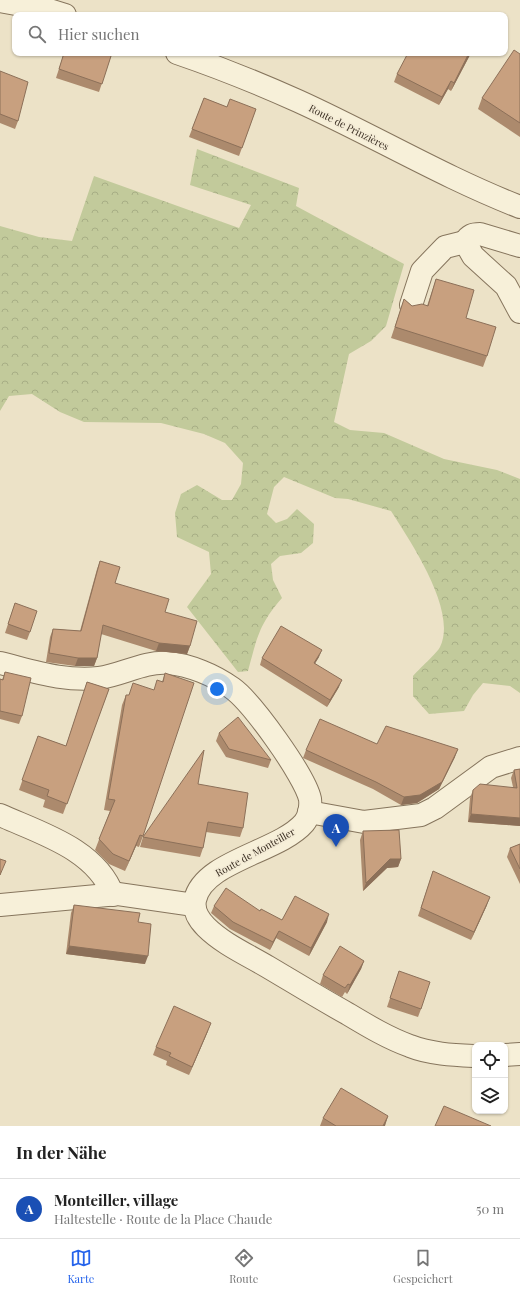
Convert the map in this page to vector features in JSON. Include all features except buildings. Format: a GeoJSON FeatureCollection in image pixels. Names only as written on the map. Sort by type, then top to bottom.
{"type":"FeatureCollection","features":[{"type":"Feature","properties":{"kind":"street"},"geometry":{"type":"LineString","coordinates":[[0,1],[55,12]]}},
{"type":"Feature","properties":{"kind":"street","name":"Route de Prinzières"},"geometry":{"type":"LineString","coordinates":[[184,56],[255,82],[443,173],[520,207]]}},
{"type":"Feature","properties":{"kind":"street"},"geometry":{"type":"LineString","coordinates":[[466,242],[468,237],[473,234],[480,234],[520,246]]}},
{"type":"Feature","properties":{"kind":"street"},"geometry":{"type":"LineString","coordinates":[[412,305],[422,271],[445,247],[466,242]]}},
{"type":"Feature","properties":{"kind":"street"},"geometry":{"type":"LineString","coordinates":[[466,242],[473,256],[506,286],[520,312]]}},
{"type":"Feature","properties":{"kind":"street"},"geometry":{"type":"LineString","coordinates":[[0,663],[49,676],[78,679],[100,678],[154,664],[166,663],[191,668],[222,681],[245,698],[279,744],[308,791],[310,801],[309,812],[364,822],[421,815],[435,808],[491,767],[520,758]]}},
{"type":"Feature","properties":{"kind":"street","name":"Route de Monteiller"},"geometry":{"type":"LineString","coordinates":[[194,904],[200,886],[213,875],[238,860],[289,836],[304,823],[309,812]]}},
{"type":"Feature","properties":{"kind":"street"},"geometry":{"type":"LineString","coordinates":[[0,815],[59,841],[74,850],[102,877],[113,895]]}},
{"type":"Feature","properties":{"kind":"street"},"geometry":{"type":"LineString","coordinates":[[0,905],[118,894],[194,904],[200,921],[215,935],[381,1033],[412,1047],[453,1055],[472,1056]]}},
{"type":"Feature","properties":{"kind":"street"},"geometry":{"type":"LineString","coordinates":[[508,1055],[520,1054]]}},
{"type":"Feature","properties":{"kind":"green space"},"geometry":{"type":"Polygon","coordinates":[[[197,149],[299,188],[296,206],[404,264],[386,326],[371,341],[349,354],[334,422],[350,430],[384,433],[444,459],[497,470],[520,479],[520,693],[510,686],[483,683],[473,695],[464,711],[429,714],[413,696],[413,676],[440,647],[444,632],[443,615],[429,577],[409,540],[391,511],[348,499],[335,498],[284,477],[274,487],[267,514],[276,523],[287,519],[297,509],[314,524],[313,543],[301,553],[280,556],[271,564],[273,580],[282,598],[268,616],[260,632],[248,671],[238,672],[187,607],[211,574],[209,552],[177,537],[175,513],[181,494],[197,485],[222,500],[232,500],[241,484],[243,463],[225,443],[204,434],[161,423],[84,422],[60,412],[32,394],[9,396],[0,411],[0,226],[39,237],[72,241],[94,176],[239,228],[251,205],[190,185],[197,149]]]}},
{"type":"Feature","properties":{"kind":"place","name":"Monteiller, village"},"geometry":{"type":"Point","coordinates":[336,847]}}]}
